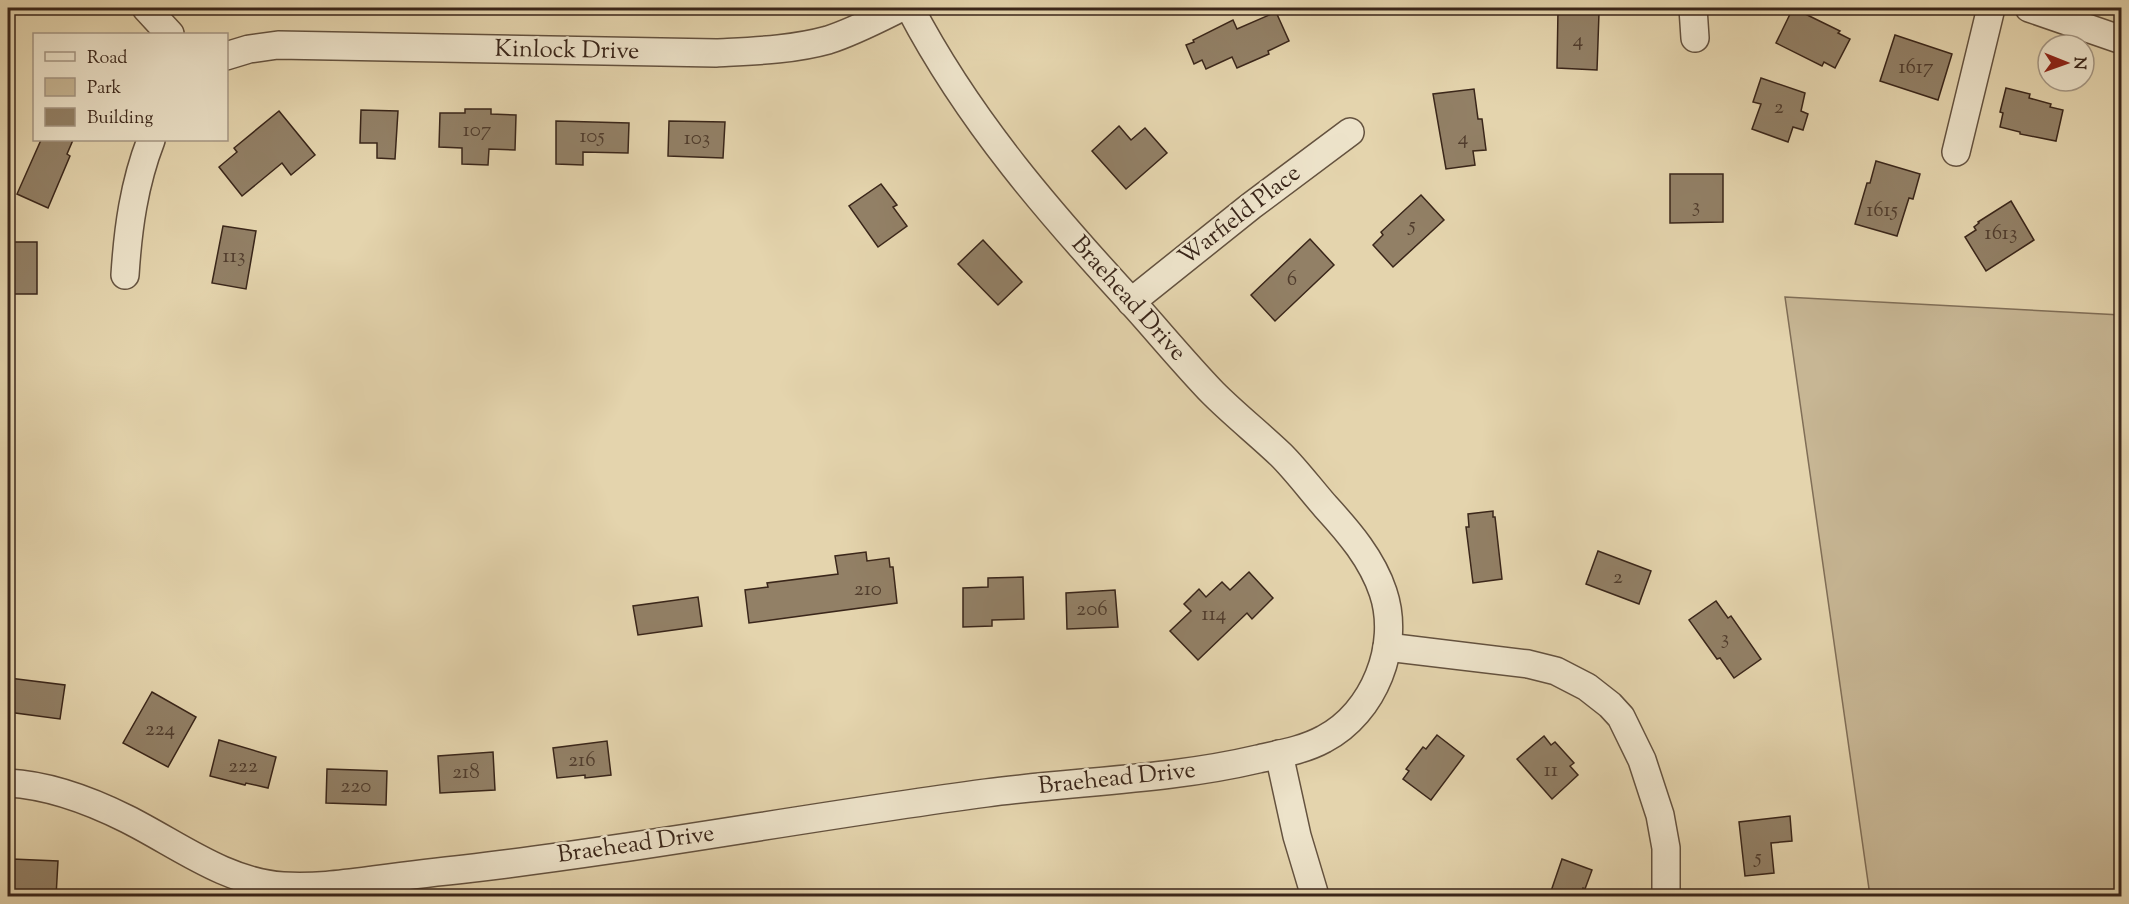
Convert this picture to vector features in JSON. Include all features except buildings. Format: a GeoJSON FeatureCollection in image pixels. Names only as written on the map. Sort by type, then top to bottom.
{"type":"FeatureCollection","features":[{"type":"Feature","properties":{"kind":"street"},"geometry":{"type":"LineString","coordinates":[[146,8],[169,33]]}},
{"type":"Feature","properties":{"kind":"street","name":"Kinlock Drive"},"geometry":{"type":"LineString","coordinates":[[228,55],[249,49],[278,45],[716,53],[772,50],[826,40],[860,28],[900,8]]}},
{"type":"Feature","properties":{"kind":"street","name":"Braehead Drive"},"geometry":{"type":"LineString","coordinates":[[8,783],[46,787],[122,816],[215,867],[246,890],[314,887],[508,864],[990,792],[1235,765],[1322,741],[1339,730],[1357,713],[1374,688],[1382,669],[1387,647],[1389,619],[1383,592],[1368,560],[1352,536],[1282,457],[1211,391],[1074,240],[1023,178],[963,98],[934,54],[910,8]]}},
{"type":"Feature","properties":{"kind":"street"},"geometry":{"type":"LineString","coordinates":[[1694,8],[1695,38]]}},
{"type":"Feature","properties":{"kind":"street"},"geometry":{"type":"LineString","coordinates":[[1956,152],[1991,8]]}},
{"type":"Feature","properties":{"kind":"street"},"geometry":{"type":"LineString","coordinates":[[2029,8],[2121,40]]}},
{"type":"Feature","properties":{"kind":"street","name":"Warfield Place"},"geometry":{"type":"LineString","coordinates":[[1131,302],[1251,206],[1350,132]]}},
{"type":"Feature","properties":{"kind":"street"},"geometry":{"type":"LineString","coordinates":[[125,275],[128,230],[136,184],[151,141]]}},
{"type":"Feature","properties":{"kind":"street"},"geometry":{"type":"LineString","coordinates":[[1387,647],[1528,664],[1556,671],[1587,687],[1610,705],[1622,717],[1642,760],[1660,814],[1666,848],[1666,897]]}},
{"type":"Feature","properties":{"kind":"street"},"geometry":{"type":"LineString","coordinates":[[1279,754],[1297,836],[1315,897]]}},
{"type":"Feature","properties":{"kind":"green space"},"geometry":{"type":"Polygon","coordinates":[[[1785,297],[2121,315],[2121,896],[1870,896],[1785,297]]]}}]}
